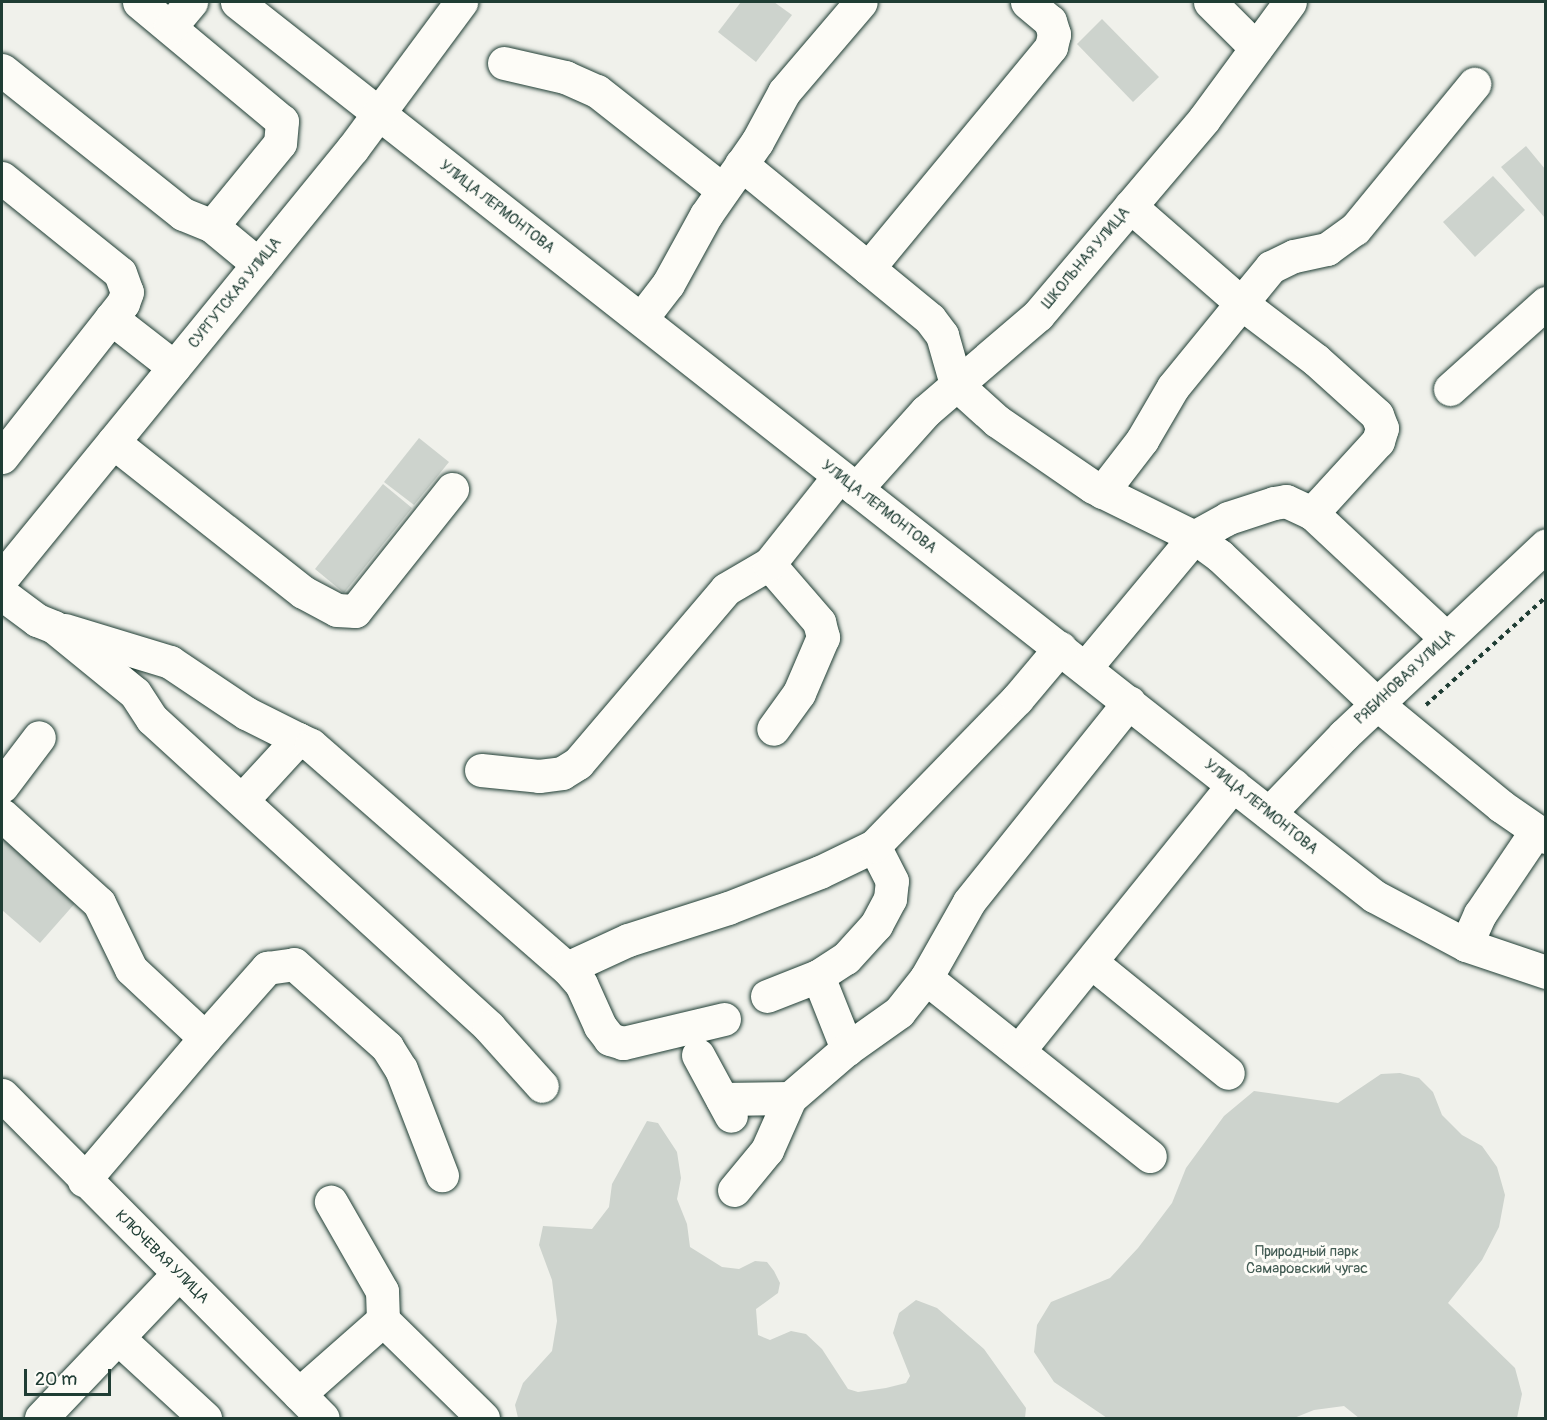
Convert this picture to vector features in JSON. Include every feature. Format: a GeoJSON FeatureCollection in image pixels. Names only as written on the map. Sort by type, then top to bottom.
{"type":"FeatureCollection","features":[{"type":"Feature","properties":{"kind":"street"},"geometry":{"type":"LineString","coordinates":[[139,2],[282,121],[280,143],[212,226]]}},
{"type":"Feature","properties":{"kind":"street"},"geometry":{"type":"LineString","coordinates":[[171,27],[191,2]]}},
{"type":"Feature","properties":{"kind":"street","name":"УЛИЦА ЛЕРМОНТОВА"},"geometry":{"type":"LineString","coordinates":[[237,2],[1374,896],[1466,945],[1545,972]]}},
{"type":"Feature","properties":{"kind":"street","name":"СУРГУТСКАЯ УЛИЦА"},"geometry":{"type":"LineString","coordinates":[[2,578],[379,115],[461,2]]}},
{"type":"Feature","properties":{"kind":"street"},"geometry":{"type":"LineString","coordinates":[[641,319],[668,284],[784,92],[861,2]]}},
{"type":"Feature","properties":{"kind":"street"},"geometry":{"type":"LineString","coordinates":[[868,268],[1051,47],[1054,34],[1050,21],[1027,2]]}},
{"type":"Feature","properties":{"kind":"street"},"geometry":{"type":"LineString","coordinates":[[1210,2],[1256,48]]}},
{"type":"Feature","properties":{"kind":"street","name":"ШКОЛЬНАЯ УЛИЦА"},"geometry":{"type":"LineString","coordinates":[[769,564],[847,483],[895,442],[956,384],[1038,315],[1204,119],[1290,2]]}},
{"type":"Feature","properties":{"kind":"street"},"geometry":{"type":"LineString","coordinates":[[504,63],[565,77],[597,91],[732,177],[868,268],[930,319],[942,335],[956,384],[997,421],[1102,492],[1194,537],[1220,556],[1377,704],[1541,834],[1480,914],[1466,945]]}},
{"type":"Feature","properties":{"kind":"street"},"geometry":{"type":"LineString","coordinates":[[2,70],[183,214],[212,226],[258,264]]}},
{"type":"Feature","properties":{"kind":"street"},"geometry":{"type":"LineString","coordinates":[[1102,492],[1142,440],[1173,387],[1241,303],[1281,260],[1327,249],[1354,229],[1474,84]]}},
{"type":"Feature","properties":{"kind":"street"},"geometry":{"type":"LineString","coordinates":[[2,178],[120,273],[127,292],[111,318],[2,457]]}},
{"type":"Feature","properties":{"kind":"street"},"geometry":{"type":"LineString","coordinates":[[1130,206],[1241,303],[1316,360],[1377,415],[1382,428],[1378,441],[1312,513]]}},
{"type":"Feature","properties":{"kind":"street"},"geometry":{"type":"LineString","coordinates":[[1450,389],[1545,303]]}},
{"type":"Feature","properties":{"kind":"street"},"geometry":{"type":"LineString","coordinates":[[111,318],[174,367]]}},
{"type":"Feature","properties":{"kind":"street"},"geometry":{"type":"LineString","coordinates":[[113,442],[303,592],[337,610],[355,611],[452,489]]}},
{"type":"Feature","properties":{"kind":"street"},"geometry":{"type":"LineString","coordinates":[[1085,668],[1194,537],[1228,518],[1286,501],[1312,513],[1446,638]]}},
{"type":"Feature","properties":{"kind":"street","name":"РЯБИНОВАЯ УЛИЦА"},"geometry":{"type":"LineString","coordinates":[[1269,813],[1377,704],[1545,545]]}},
{"type":"Feature","properties":{"kind":"street"},"geometry":{"type":"LineString","coordinates":[[481,770],[539,776],[562,773],[578,763],[726,589],[769,564],[819,622],[823,637],[799,693],[773,729]]}},
{"type":"Feature","properties":{"kind":"street"},"geometry":{"type":"LineString","coordinates":[[2,594],[37,620],[54,627],[170,662],[246,713],[325,754],[567,968],[581,984],[600,1026],[610,1039],[623,1043],[724,1018]]}},
{"type":"Feature","properties":{"kind":"street"},"geometry":{"type":"LineString","coordinates":[[54,627],[135,693],[152,719],[489,1027],[542,1086]]}},
{"type":"Feature","properties":{"kind":"street"},"geometry":{"type":"LineString","coordinates":[[567,968],[627,940],[728,908],[820,872],[874,846],[1017,699],[1060,648]]}},
{"type":"Feature","properties":{"kind":"street"},"geometry":{"type":"LineString","coordinates":[[734,1190],[768,1150],[790,1098],[847,1048],[898,1012],[926,978],[969,902],[1129,702]]}},
{"type":"Feature","properties":{"kind":"street"},"geometry":{"type":"LineString","coordinates":[[2,786],[39,737]]}},
{"type":"Feature","properties":{"kind":"street"},"geometry":{"type":"LineString","coordinates":[[242,800],[298,739]]}},
{"type":"Feature","properties":{"kind":"street"},"geometry":{"type":"LineString","coordinates":[[1019,1050],[1233,785]]}},
{"type":"Feature","properties":{"kind":"street"},"geometry":{"type":"LineString","coordinates":[[2,815],[99,903],[131,969],[205,1038]]}},
{"type":"Feature","properties":{"kind":"street"},"geometry":{"type":"LineString","coordinates":[[766,996],[818,976],[846,958],[876,925],[890,899],[892,881],[874,846]]}},
{"type":"Feature","properties":{"kind":"street"},"geometry":{"type":"LineString","coordinates":[[1091,962],[1228,1073]]}},
{"type":"Feature","properties":{"kind":"street"},"geometry":{"type":"LineString","coordinates":[[84,1180],[267,968],[294,964],[387,1047],[401,1069],[442,1175]]}},
{"type":"Feature","properties":{"kind":"street"},"geometry":{"type":"LineString","coordinates":[[818,976],[847,1048]]}},
{"type":"Feature","properties":{"kind":"street"},"geometry":{"type":"LineString","coordinates":[[926,978],[1150,1156]]}},
{"type":"Feature","properties":{"kind":"street"},"geometry":{"type":"LineString","coordinates":[[698,1054],[726,1107],[790,1098]]}},
{"type":"Feature","properties":{"kind":"street","name":"КЛЮЧЕВАЯ УЛИЦА"},"geometry":{"type":"LineString","coordinates":[[2,1095],[323,1419]]}},
{"type":"Feature","properties":{"kind":"street"},"geometry":{"type":"LineString","coordinates":[[331,1202],[382,1291],[382,1320],[483,1419]]}},
{"type":"Feature","properties":{"kind":"street"},"geometry":{"type":"LineString","coordinates":[[41,1419],[178,1274]]}},
{"type":"Feature","properties":{"kind":"street"},"geometry":{"type":"LineString","coordinates":[[299,1394],[382,1320]]}},
{"type":"Feature","properties":{"kind":"street"},"geometry":{"type":"LineString","coordinates":[[130,1349],[205,1419]]}},
{"type":"Feature","properties":{"kind":"path"},"geometry":{"type":"LineString","coordinates":[[1403,726],[1545,597]]}},
{"type":"Feature","properties":{"kind":"green space"},"geometry":{"type":"Polygon","coordinates":[[[741,2],[774,2],[792,15],[756,62],[718,32],[741,2]]]}},
{"type":"Feature","properties":{"kind":"green space"},"geometry":{"type":"Polygon","coordinates":[[[1102,19],[1159,77],[1133,102],[1077,44],[1102,19]]]}},
{"type":"Feature","properties":{"kind":"green space"},"geometry":{"type":"Polygon","coordinates":[[[1526,146],[1545,169],[1545,218],[1501,167],[1526,146]]]}},
{"type":"Feature","properties":{"kind":"green space"},"geometry":{"type":"Polygon","coordinates":[[[1493,176],[1525,210],[1475,257],[1443,222],[1493,176]]]}},
{"type":"Feature","properties":{"kind":"green space"},"geometry":{"type":"Polygon","coordinates":[[[419,438],[449,462],[414,505],[384,482],[419,438]]]}},
{"type":"Feature","properties":{"kind":"green space"},"geometry":{"type":"Polygon","coordinates":[[[383,484],[412,508],[344,593],[315,569],[383,484]]]}},
{"type":"Feature","properties":{"kind":"green space"},"geometry":{"type":"Polygon","coordinates":[[[3,836],[77,901],[40,943],[2,910],[3,836]]]}},
{"type":"Feature","properties":{"kind":"green space","name":"Природный парк Самаровский чугас"},"geometry":{"type":"Polygon","coordinates":[[[1400,1073],[1419,1078],[1433,1092],[1442,1115],[1462,1135],[1482,1146],[1497,1167],[1505,1195],[1499,1227],[1482,1260],[1448,1303],[1515,1368],[1522,1394],[1517,1418],[1359,1418],[1344,1406],[1314,1410],[1294,1418],[1107,1418],[1054,1382],[1034,1352],[1037,1325],[1051,1302],[1110,1278],[1138,1248],[1172,1203],[1186,1168],[1224,1116],[1254,1091],[1338,1103],[1381,1074],[1400,1073]]]}},
{"type":"Feature","properties":{"kind":"green space"},"geometry":{"type":"Polygon","coordinates":[[[647,1121],[658,1123],[677,1152],[681,1178],[677,1199],[687,1224],[690,1247],[722,1267],[739,1269],[755,1261],[767,1262],[774,1271],[780,1283],[778,1293],[756,1309],[758,1335],[770,1340],[791,1331],[806,1334],[822,1349],[848,1389],[858,1392],[886,1388],[906,1383],[910,1376],[893,1333],[899,1313],[916,1300],[937,1308],[984,1349],[1026,1408],[1025,1418],[518,1418],[515,1405],[523,1383],[552,1351],[557,1321],[552,1280],[539,1245],[543,1226],[592,1229],[609,1207],[612,1184],[647,1121]]]}}]}
